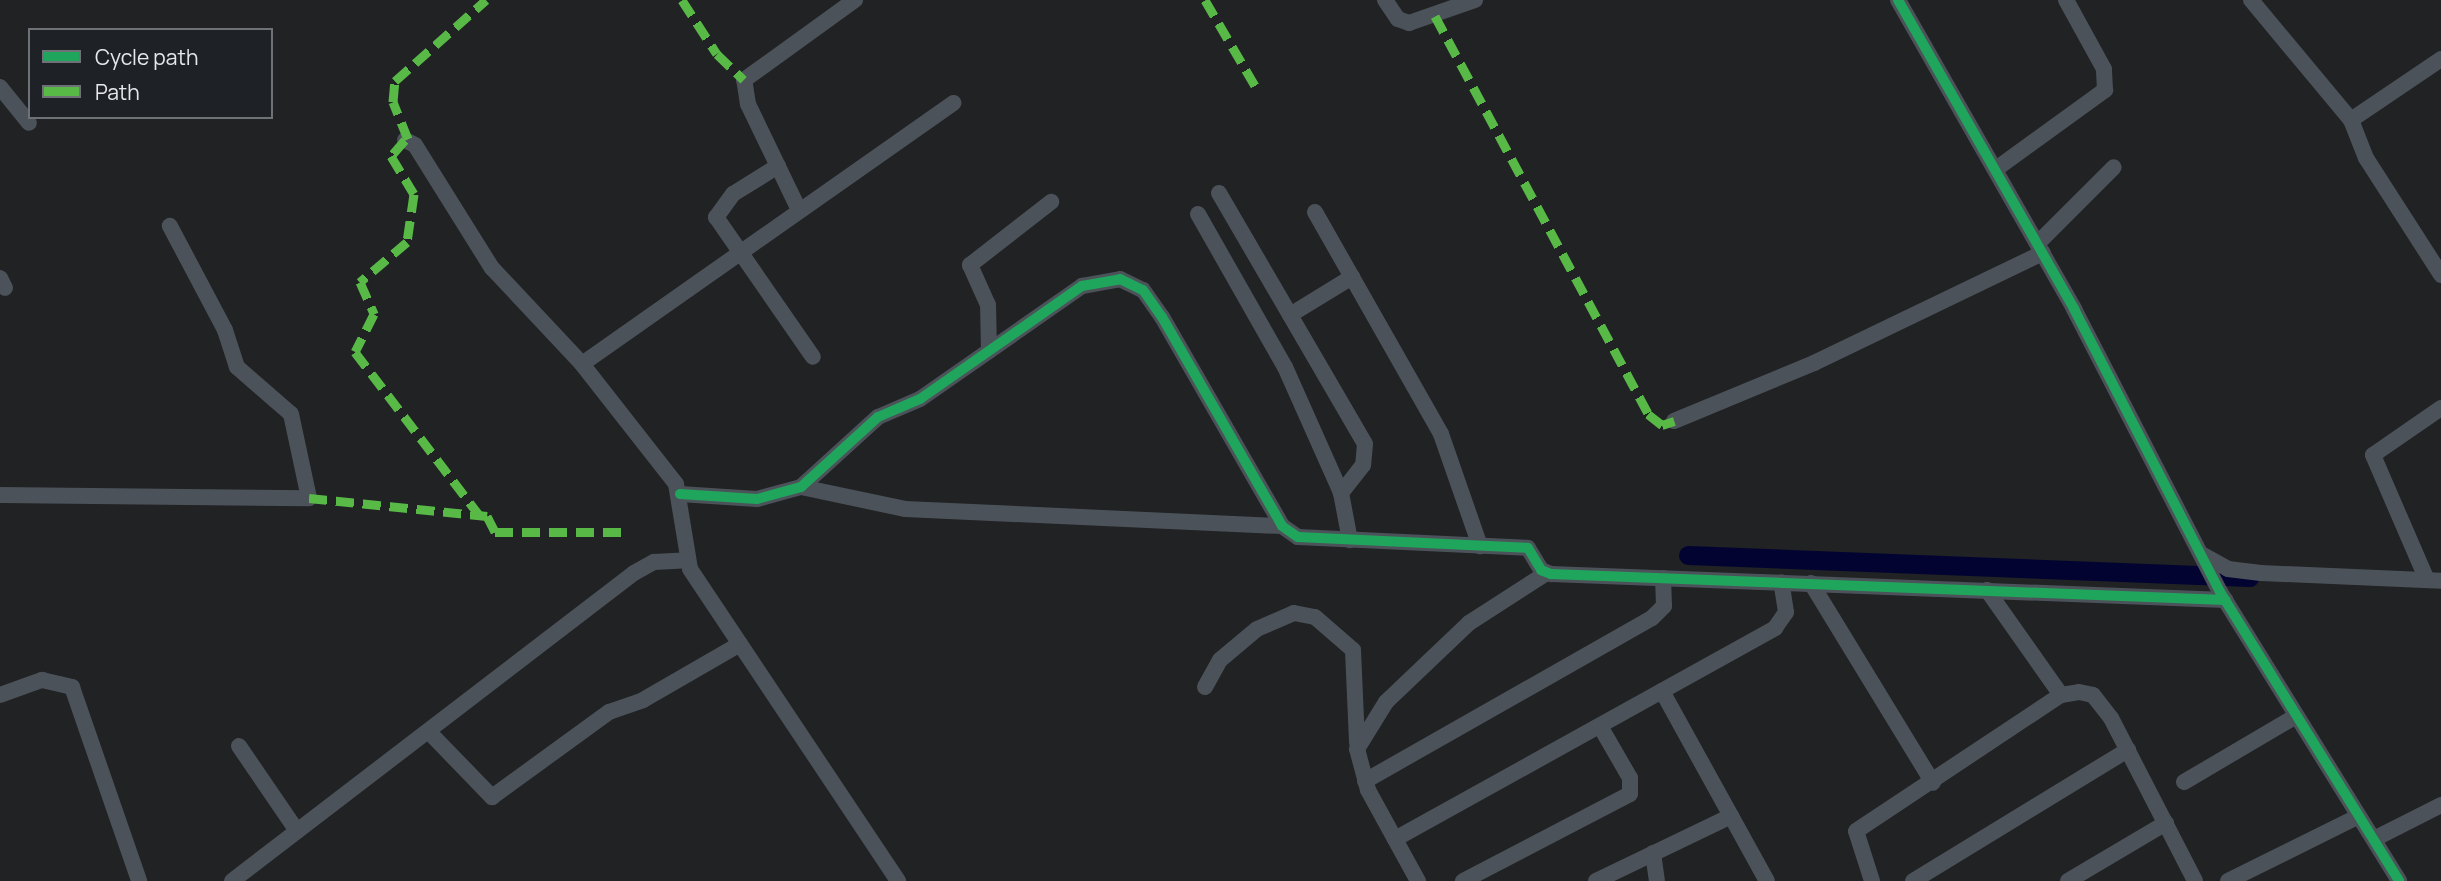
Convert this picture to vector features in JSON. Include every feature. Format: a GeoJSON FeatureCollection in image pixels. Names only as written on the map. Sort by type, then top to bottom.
{"type":"FeatureCollection","features":[{"type":"Feature","properties":{"kind":"street"},"geometry":{"type":"LineString","coordinates":[[799,210],[748,104],[744,80],[855,0]]}},
{"type":"Feature","properties":{"kind":"street"},"geometry":{"type":"LineString","coordinates":[[1385,0],[1398,19],[1409,23],[1475,0]]}},
{"type":"Feature","properties":{"kind":"street"},"geometry":{"type":"LineString","coordinates":[[1898,0],[2041,248],[2222,596],[2399,881]]}},
{"type":"Feature","properties":{"kind":"street"},"geometry":{"type":"LineString","coordinates":[[1996,169],[2105,90],[2104,69],[2066,0]]}},
{"type":"Feature","properties":{"kind":"street"},"geometry":{"type":"LineString","coordinates":[[2251,0],[2351,120],[2366,158],[2441,275]]}},
{"type":"Feature","properties":{"kind":"street"},"geometry":{"type":"LineString","coordinates":[[2351,120],[2441,59]]}},
{"type":"Feature","properties":{"kind":"street"},"geometry":{"type":"LineString","coordinates":[[0,87],[29,122]]}},
{"type":"Feature","properties":{"kind":"street"},"geometry":{"type":"LineString","coordinates":[[582,363],[953,103]]}},
{"type":"Feature","properties":{"kind":"street"},"geometry":{"type":"LineString","coordinates":[[405,140],[415,145],[492,268],[582,363],[681,494],[687,560],[898,881]]}},
{"type":"Feature","properties":{"kind":"street"},"geometry":{"type":"LineString","coordinates":[[778,166],[733,194],[716,217],[736,255],[813,357]]}},
{"type":"Feature","properties":{"kind":"street"},"geometry":{"type":"LineString","coordinates":[[1674,421],[1814,363],[2041,248],[2114,167]]}},
{"type":"Feature","properties":{"kind":"street"},"geometry":{"type":"LineString","coordinates":[[1219,193],[1365,444],[1363,465],[1341,493]]}},
{"type":"Feature","properties":{"kind":"street"},"geometry":{"type":"LineString","coordinates":[[989,351],[988,305],[970,265],[1051,202]]}},
{"type":"Feature","properties":{"kind":"street"},"geometry":{"type":"LineString","coordinates":[[1315,212],[1441,434],[1480,546]]}},
{"type":"Feature","properties":{"kind":"street"},"geometry":{"type":"LineString","coordinates":[[1198,214],[1285,367],[1341,493],[1350,540]]}},
{"type":"Feature","properties":{"kind":"street"},"geometry":{"type":"LineString","coordinates":[[0,495],[309,498],[295,420],[237,367],[225,330],[170,226]]}},
{"type":"Feature","properties":{"kind":"street"},"geometry":{"type":"LineString","coordinates":[[1290,315],[1352,277]]}},
{"type":"Feature","properties":{"kind":"street"},"geometry":{"type":"LineString","coordinates":[[801,487],[878,416],[920,399],[1082,286],[1107,278],[1133,283],[1161,317],[1282,526],[1298,537],[1528,548],[1540,564],[1663,578],[2222,596]]}},
{"type":"Feature","properties":{"kind":"street"},"geometry":{"type":"LineString","coordinates":[[2202,558],[2228,569],[2251,572],[2434,581],[2372,455],[2441,408]]}},
{"type":"Feature","properties":{"kind":"street"},"geometry":{"type":"LineString","coordinates":[[681,494],[757,499],[801,487],[905,509],[1282,526]]}},
{"type":"Feature","properties":{"kind":"street"},"geometry":{"type":"LineString","coordinates":[[232,881],[642,567],[687,560]]}},
{"type":"Feature","properties":{"kind":"street"},"geometry":{"type":"LineString","coordinates":[[1357,749],[1386,702],[1469,624],[1540,564]]}},
{"type":"Feature","properties":{"kind":"street"},"geometry":{"type":"LineString","coordinates":[[1365,781],[1652,618],[1664,606],[1663,578]]}},
{"type":"Feature","properties":{"kind":"street"},"geometry":{"type":"LineString","coordinates":[[1395,839],[1783,621],[1781,582]]}},
{"type":"Feature","properties":{"kind":"street"},"geometry":{"type":"LineString","coordinates":[[1811,583],[1933,783]]}},
{"type":"Feature","properties":{"kind":"street"},"geometry":{"type":"LineString","coordinates":[[1987,590],[2061,695]]}},
{"type":"Feature","properties":{"kind":"street"},"geometry":{"type":"LineString","coordinates":[[1205,687],[1220,660],[1258,629],[1294,613],[1315,617],[1353,650],[1357,749],[1365,781],[1418,881]]}},
{"type":"Feature","properties":{"kind":"street"},"geometry":{"type":"LineString","coordinates":[[429,732],[492,797],[608,712],[643,700],[740,644]]}},
{"type":"Feature","properties":{"kind":"street"},"geometry":{"type":"LineString","coordinates":[[0,695],[42,680],[72,687],[139,881]]}},
{"type":"Feature","properties":{"kind":"street"},"geometry":{"type":"LineString","coordinates":[[1662,691],[1767,881]]}},
{"type":"Feature","properties":{"kind":"street"},"geometry":{"type":"LineString","coordinates":[[1872,881],[1856,831],[1933,783],[2061,695],[2093,695],[2128,750],[2195,881]]}},
{"type":"Feature","properties":{"kind":"street"},"geometry":{"type":"LineString","coordinates":[[2184,782],[2296,716]]}},
{"type":"Feature","properties":{"kind":"street"},"geometry":{"type":"LineString","coordinates":[[1463,881],[1630,794],[1630,778],[1600,726]]}},
{"type":"Feature","properties":{"kind":"street"},"geometry":{"type":"LineString","coordinates":[[239,746],[297,831]]}},
{"type":"Feature","properties":{"kind":"street"},"geometry":{"type":"LineString","coordinates":[[1913,881],[2128,750]]}},
{"type":"Feature","properties":{"kind":"street"},"geometry":{"type":"LineString","coordinates":[[2374,839],[2441,804]]}},
{"type":"Feature","properties":{"kind":"street"},"geometry":{"type":"LineString","coordinates":[[1597,881],[1731,816]]}},
{"type":"Feature","properties":{"kind":"street"},"geometry":{"type":"LineString","coordinates":[[2228,881],[2359,816]]}},
{"type":"Feature","properties":{"kind":"street"},"geometry":{"type":"LineString","coordinates":[[2068,881],[2166,823]]}},
{"type":"Feature","properties":{"kind":"street"},"geometry":{"type":"LineString","coordinates":[[1653,853],[1657,881]]}},
{"type":"Feature","properties":{"kind":"waterway"},"geometry":{"type":"LineString","coordinates":[[1688,555],[2250,577]]}},
{"type":"Feature","properties":{"kind":"marked path"},"geometry":{"type":"LineString","coordinates":[[408,139],[393,102],[395,81],[486,0]]}},
{"type":"Feature","properties":{"kind":"marked path"},"geometry":{"type":"LineString","coordinates":[[682,0],[717,54],[744,80]]}},
{"type":"Feature","properties":{"kind":"marked path"},"geometry":{"type":"LineString","coordinates":[[1205,0],[1257,89]]}},
{"type":"Feature","properties":{"kind":"marked path"},"geometry":{"type":"LineString","coordinates":[[1435,16],[1648,414],[1662,425],[1674,421]]}},
{"type":"Feature","properties":{"kind":"marked path"},"geometry":{"type":"LineString","coordinates":[[405,140],[391,156],[414,194],[407,242],[360,282],[374,314],[355,352],[479,515]]}},
{"type":"Feature","properties":{"kind":"marked path"},"geometry":{"type":"LineString","coordinates":[[309,498],[487,516],[495,532],[625,532]]}},
{"type":"Feature","properties":{"kind":"cycle path"},"geometry":{"type":"LineString","coordinates":[[1898,0],[2074,309],[2220,592],[2399,881]]}},
{"type":"Feature","properties":{"kind":"cycle path"},"geometry":{"type":"LineString","coordinates":[[680,494],[757,499],[801,487],[878,417],[920,399],[1082,286],[1120,279],[1143,290],[1162,317],[1282,526],[1298,537],[1528,548],[1541,570],[1551,574],[2225,600]]}}]}
